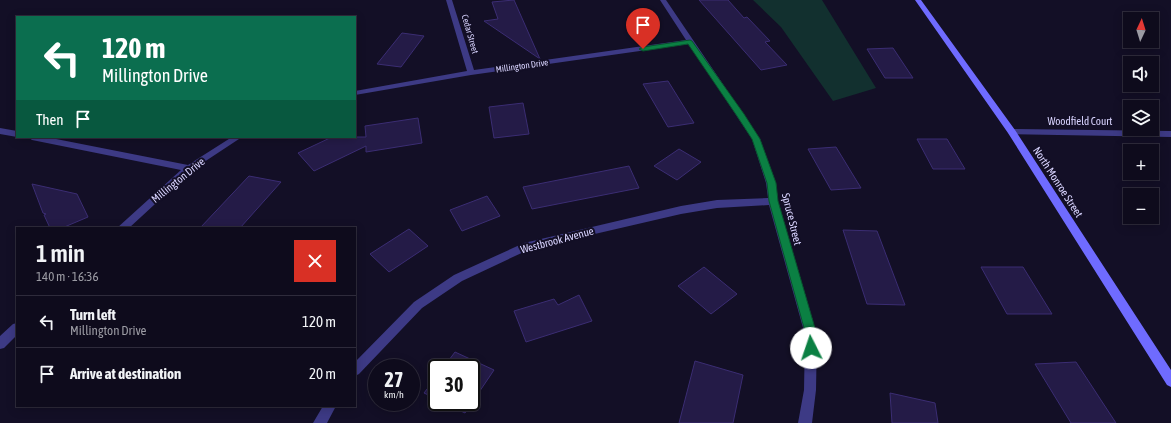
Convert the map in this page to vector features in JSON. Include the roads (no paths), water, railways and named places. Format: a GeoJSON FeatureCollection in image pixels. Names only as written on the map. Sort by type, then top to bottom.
{"type":"FeatureCollection","features":[{"type":"Feature","properties":{"kind":"main road","name":"North Monroe Street"},"geometry":{"type":"LineString","coordinates":[[918,0],[1012,132],[1171,381]]}},
{"type":"Feature","properties":{"kind":"street","name":"Cedar Street"},"geometry":{"type":"LineString","coordinates":[[449,0],[471,73]]}},
{"type":"Feature","properties":{"kind":"street","name":"Spruce Street"},"geometry":{"type":"LineString","coordinates":[[663,0],[756,139],[771,183],[773,201],[811,335],[810,390],[805,423]]}},
{"type":"Feature","properties":{"kind":"street","name":"Millington Drive"},"geometry":{"type":"LineString","coordinates":[[356,93],[471,73],[690,42]]}},
{"type":"Feature","properties":{"kind":"street"},"geometry":{"type":"LineString","coordinates":[[0,131],[16,134]]}},
{"type":"Feature","properties":{"kind":"street","name":"Woodfield Court"},"geometry":{"type":"LineString","coordinates":[[1012,132],[1171,134]]}},
{"type":"Feature","properties":{"kind":"street"},"geometry":{"type":"LineString","coordinates":[[37,138],[189,168]]}},
{"type":"Feature","properties":{"kind":"street","name":"Millington Drive"},"geometry":{"type":"LineString","coordinates":[[123,227],[189,168],[236,138]]}},
{"type":"Feature","properties":{"kind":"street","name":"Westbrook Avenue"},"geometry":{"type":"LineString","coordinates":[[356,369],[418,305],[458,278],[528,246],[696,207],[717,204],[773,201]]}},
{"type":"Feature","properties":{"kind":"street"},"geometry":{"type":"LineString","coordinates":[[0,344],[16,329]]}},
{"type":"Feature","properties":{"kind":"street"},"geometry":{"type":"LineString","coordinates":[[320,423],[329,407]]}}]}
